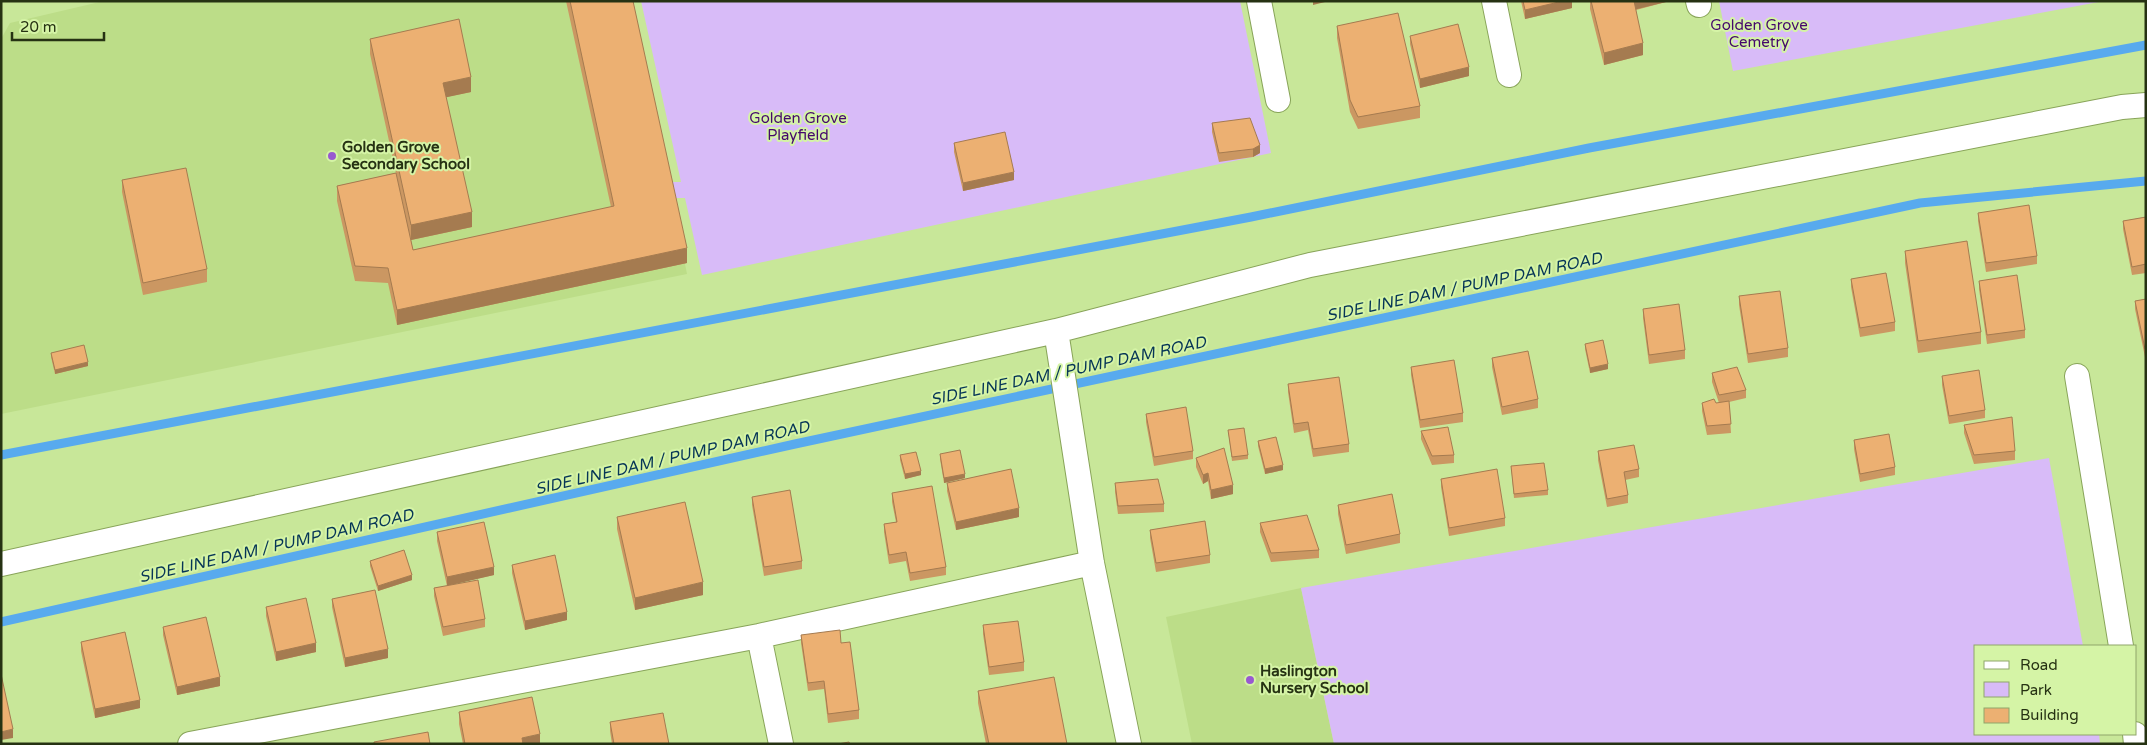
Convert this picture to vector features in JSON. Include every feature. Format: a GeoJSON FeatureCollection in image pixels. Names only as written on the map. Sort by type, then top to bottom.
{"type":"FeatureCollection","features":[{"type":"Feature","properties":{"kind":"street"},"geometry":{"type":"LineString","coordinates":[[1259,1],[1278,100]]}},
{"type":"Feature","properties":{"kind":"street"},"geometry":{"type":"LineString","coordinates":[[1494,1],[1509,75]]}},
{"type":"Feature","properties":{"kind":"street"},"geometry":{"type":"LineString","coordinates":[[1,564],[1056,331],[1310,265],[2122,107],[2146,104]]}},
{"type":"Feature","properties":{"kind":"street"},"geometry":{"type":"LineString","coordinates":[[1056,331],[1092,563],[1129,744]]}},
{"type":"Feature","properties":{"kind":"street"},"geometry":{"type":"LineString","coordinates":[[2078,376],[2121,645]]}},
{"type":"Feature","properties":{"kind":"street"},"geometry":{"type":"LineString","coordinates":[[190,744],[760,636],[1092,563]]}},
{"type":"Feature","properties":{"kind":"street"},"geometry":{"type":"LineString","coordinates":[[760,636],[781,744]]}},
{"type":"Feature","properties":{"kind":"shaded area","name":"Golden Grove Secondary School"},"geometry":{"type":"Polygon","coordinates":[[[104,1],[632,1],[687,274],[1,414],[1,39],[10,23],[104,1]]]}},
{"type":"Feature","properties":{"kind":"shaded area","name":"Haslington Nursery School"},"geometry":{"type":"Polygon","coordinates":[[[1301,588],[1334,744],[1192,744],[1166,617],[1301,588]]]}},
{"type":"Feature","properties":{"kind":"green space","name":"Golden Grove Playfield"},"geometry":{"type":"Polygon","coordinates":[[[641,1],[1240,1],[1271,153],[702,275],[685,198],[673,198],[670,182],[681,182],[641,1]]]}},
{"type":"Feature","properties":{"kind":"green space","name":"Golden Grove Cemetry"},"geometry":{"type":"Polygon","coordinates":[[[1719,1],[2104,1],[1733,71],[1719,1]]]}},
{"type":"Feature","properties":{"kind":"green space"},"geometry":{"type":"Polygon","coordinates":[[[2049,458],[2083,645],[1974,645],[1974,735],[2099,735],[2100,744],[1334,744],[1301,588],[2049,458]]]}},
{"type":"Feature","properties":{"kind":"building"},"geometry":{"type":"Polygon","coordinates":[[[570,1],[633,1],[687,248],[397,310],[388,268],[355,266],[337,186],[396,173],[413,250],[614,206],[570,1]]]}},
{"type":"Feature","properties":{"kind":"building"},"geometry":{"type":"Polygon","coordinates":[[[1523,1],[1563,1],[1525,10],[1523,1]]]}},
{"type":"Feature","properties":{"kind":"building"},"geometry":{"type":"Polygon","coordinates":[[[1591,1],[1634,1],[1643,43],[1604,53],[1591,1]]]}},
{"type":"Feature","properties":{"kind":"building"},"geometry":{"type":"Polygon","coordinates":[[[1398,13],[1420,106],[1358,117],[1350,100],[1337,26],[1398,13]]]}},
{"type":"Feature","properties":{"kind":"building"},"geometry":{"type":"Polygon","coordinates":[[[459,19],[471,77],[443,83],[472,212],[411,225],[370,39],[459,19]]]}},
{"type":"Feature","properties":{"kind":"building"},"geometry":{"type":"Polygon","coordinates":[[[1458,24],[1469,67],[1420,79],[1410,36],[1458,24]]]}},
{"type":"Feature","properties":{"kind":"building"},"geometry":{"type":"Polygon","coordinates":[[[1250,118],[1260,145],[1253,149],[1219,153],[1212,123],[1250,118]]]}},
{"type":"Feature","properties":{"kind":"building"},"geometry":{"type":"Polygon","coordinates":[[[1005,132],[1014,172],[963,183],[954,143],[1005,132]]]}},
{"type":"Feature","properties":{"kind":"building"},"geometry":{"type":"Polygon","coordinates":[[[186,168],[207,269],[143,283],[122,180],[186,168]]]}},
{"type":"Feature","properties":{"kind":"building"},"geometry":{"type":"Polygon","coordinates":[[[2029,205],[2037,256],[1986,263],[1978,213],[2029,205]]]}},
{"type":"Feature","properties":{"kind":"building"},"geometry":{"type":"Polygon","coordinates":[[[2146,217],[2146,264],[2132,267],[2123,221],[2146,217]]]}},
{"type":"Feature","properties":{"kind":"building"},"geometry":{"type":"Polygon","coordinates":[[[1967,241],[1981,332],[1918,341],[1905,251],[1967,241]]]}},
{"type":"Feature","properties":{"kind":"building"},"geometry":{"type":"Polygon","coordinates":[[[1886,273],[1895,322],[1860,328],[1851,279],[1886,273]]]}},
{"type":"Feature","properties":{"kind":"building"},"geometry":{"type":"Polygon","coordinates":[[[2017,275],[2025,330],[1987,335],[1979,281],[2017,275]]]}},
{"type":"Feature","properties":{"kind":"building"},"geometry":{"type":"Polygon","coordinates":[[[1780,291],[1788,348],[1748,354],[1739,296],[1780,291]]]}},
{"type":"Feature","properties":{"kind":"building"},"geometry":{"type":"Polygon","coordinates":[[[2146,299],[2146,349],[2145,349],[2135,301],[2146,299]]]}},
{"type":"Feature","properties":{"kind":"building"},"geometry":{"type":"Polygon","coordinates":[[[1679,304],[1685,350],[1649,355],[1643,309],[1679,304]]]}},
{"type":"Feature","properties":{"kind":"building"},"geometry":{"type":"Polygon","coordinates":[[[1603,340],[1608,364],[1590,368],[1585,344],[1603,340]]]}},
{"type":"Feature","properties":{"kind":"building"},"geometry":{"type":"Polygon","coordinates":[[[84,345],[88,362],[55,370],[51,353],[84,345]]]}},
{"type":"Feature","properties":{"kind":"building"},"geometry":{"type":"Polygon","coordinates":[[[1528,351],[1538,399],[1502,407],[1492,358],[1528,351]]]}},
{"type":"Feature","properties":{"kind":"building"},"geometry":{"type":"Polygon","coordinates":[[[1454,360],[1463,413],[1420,420],[1411,367],[1454,360]]]}},
{"type":"Feature","properties":{"kind":"building"},"geometry":{"type":"Polygon","coordinates":[[[1737,367],[1746,390],[1719,395],[1712,373],[1737,367]]]}},
{"type":"Feature","properties":{"kind":"building"},"geometry":{"type":"Polygon","coordinates":[[[1979,370],[1985,410],[1949,416],[1942,376],[1979,370]]]}},
{"type":"Feature","properties":{"kind":"building"},"geometry":{"type":"Polygon","coordinates":[[[1339,377],[1349,444],[1313,449],[1308,422],[1294,424],[1288,384],[1339,377]]]}},
{"type":"Feature","properties":{"kind":"building"},"geometry":{"type":"Polygon","coordinates":[[[1714,399],[1716,403],[1729,401],[1731,424],[1707,426],[1702,403],[1714,399]]]}},
{"type":"Feature","properties":{"kind":"building"},"geometry":{"type":"Polygon","coordinates":[[[1186,407],[1193,451],[1154,457],[1146,414],[1186,407]]]}},
{"type":"Feature","properties":{"kind":"building"},"geometry":{"type":"Polygon","coordinates":[[[2012,417],[2015,451],[1974,455],[1964,425],[2012,417]]]}},
{"type":"Feature","properties":{"kind":"building"},"geometry":{"type":"Polygon","coordinates":[[[1448,427],[1454,455],[1432,456],[1421,431],[1448,427]]]}},
{"type":"Feature","properties":{"kind":"building"},"geometry":{"type":"Polygon","coordinates":[[[1244,428],[1248,455],[1232,457],[1228,430],[1244,428]]]}},
{"type":"Feature","properties":{"kind":"building"},"geometry":{"type":"Polygon","coordinates":[[[1889,434],[1895,467],[1860,474],[1854,440],[1889,434]]]}},
{"type":"Feature","properties":{"kind":"building"},"geometry":{"type":"Polygon","coordinates":[[[1276,437],[1283,465],[1265,469],[1258,441],[1276,437]]]}},
{"type":"Feature","properties":{"kind":"building"},"geometry":{"type":"Polygon","coordinates":[[[1634,445],[1639,469],[1624,472],[1628,495],[1607,499],[1598,451],[1634,445]]]}},
{"type":"Feature","properties":{"kind":"building"},"geometry":{"type":"Polygon","coordinates":[[[1224,448],[1233,485],[1211,490],[1208,473],[1203,475],[1196,458],[1224,448]]]}},
{"type":"Feature","properties":{"kind":"building"},"geometry":{"type":"Polygon","coordinates":[[[960,450],[965,474],[944,478],[940,454],[960,450]]]}},
{"type":"Feature","properties":{"kind":"building"},"geometry":{"type":"Polygon","coordinates":[[[916,452],[921,471],[905,474],[900,455],[916,452]]]}},
{"type":"Feature","properties":{"kind":"building"},"geometry":{"type":"Polygon","coordinates":[[[1544,463],[1548,490],[1514,494],[1511,466],[1544,463]]]}},
{"type":"Feature","properties":{"kind":"building"},"geometry":{"type":"Polygon","coordinates":[[[1011,469],[1019,508],[956,522],[947,483],[1011,469]]]}},
{"type":"Feature","properties":{"kind":"building"},"geometry":{"type":"Polygon","coordinates":[[[1497,469],[1505,518],[1449,528],[1441,479],[1497,469]]]}},
{"type":"Feature","properties":{"kind":"building"},"geometry":{"type":"Polygon","coordinates":[[[1158,479],[1164,504],[1118,506],[1115,483],[1158,479]]]}},
{"type":"Feature","properties":{"kind":"building"},"geometry":{"type":"Polygon","coordinates":[[[932,486],[946,567],[910,573],[906,552],[889,555],[884,524],[897,522],[892,493],[932,486]]]}},
{"type":"Feature","properties":{"kind":"building"},"geometry":{"type":"Polygon","coordinates":[[[790,490],[802,561],[764,567],[752,497],[790,490]]]}},
{"type":"Feature","properties":{"kind":"building"},"geometry":{"type":"Polygon","coordinates":[[[1392,494],[1400,534],[1346,545],[1338,505],[1392,494]]]}},
{"type":"Feature","properties":{"kind":"building"},"geometry":{"type":"Polygon","coordinates":[[[685,502],[703,582],[635,598],[617,517],[685,502]]]}},
{"type":"Feature","properties":{"kind":"building"},"geometry":{"type":"Polygon","coordinates":[[[1307,515],[1319,550],[1271,553],[1260,523],[1307,515]]]}},
{"type":"Feature","properties":{"kind":"building"},"geometry":{"type":"Polygon","coordinates":[[[1205,521],[1210,555],[1156,563],[1150,530],[1205,521]]]}},
{"type":"Feature","properties":{"kind":"building"},"geometry":{"type":"Polygon","coordinates":[[[484,522],[494,567],[447,577],[437,532],[484,522]]]}},
{"type":"Feature","properties":{"kind":"building"},"geometry":{"type":"Polygon","coordinates":[[[404,550],[412,575],[378,586],[370,561],[404,550]]]}},
{"type":"Feature","properties":{"kind":"building"},"geometry":{"type":"Polygon","coordinates":[[[555,555],[567,612],[525,621],[512,565],[555,555]]]}},
{"type":"Feature","properties":{"kind":"building"},"geometry":{"type":"Polygon","coordinates":[[[478,580],[485,619],[443,627],[434,588],[478,580]]]}},
{"type":"Feature","properties":{"kind":"building"},"geometry":{"type":"Polygon","coordinates":[[[375,590],[388,649],[345,658],[332,599],[375,590]]]}},
{"type":"Feature","properties":{"kind":"building"},"geometry":{"type":"Polygon","coordinates":[[[306,598],[316,643],[276,652],[266,607],[306,598]]]}},
{"type":"Feature","properties":{"kind":"building"},"geometry":{"type":"Polygon","coordinates":[[[206,617],[220,677],[177,687],[163,627],[206,617]]]}},
{"type":"Feature","properties":{"kind":"building"},"geometry":{"type":"Polygon","coordinates":[[[1018,621],[1024,662],[989,667],[983,625],[1018,621]]]}},
{"type":"Feature","properties":{"kind":"building"},"geometry":{"type":"Polygon","coordinates":[[[840,630],[841,643],[850,642],[859,710],[828,714],[824,681],[808,683],[801,635],[840,630]]]}},
{"type":"Feature","properties":{"kind":"building"},"geometry":{"type":"Polygon","coordinates":[[[125,632],[140,700],[95,709],[81,642],[125,632]]]}},
{"type":"Feature","properties":{"kind":"building"},"geometry":{"type":"Polygon","coordinates":[[[1,674],[13,729],[1,732],[1,674]]]}},
{"type":"Feature","properties":{"kind":"building"},"geometry":{"type":"Polygon","coordinates":[[[1054,677],[1067,744],[989,744],[978,691],[1054,677]]]}},
{"type":"Feature","properties":{"kind":"building"},"geometry":{"type":"Polygon","coordinates":[[[532,697],[540,734],[522,738],[523,744],[465,744],[459,712],[532,697]]]}},
{"type":"Feature","properties":{"kind":"building"},"geometry":{"type":"Polygon","coordinates":[[[663,713],[669,744],[614,744],[610,722],[663,713]]]}},
{"type":"Feature","properties":{"kind":"building"},"geometry":{"type":"Polygon","coordinates":[[[428,732],[430,744],[374,744],[374,742],[428,732]]]}},
{"type":"Feature","properties":{"kind":"waterway"},"geometry":{"type":"LineString","coordinates":[[1,455],[1251,217],[1589,148],[2146,45]]}},
{"type":"Feature","properties":{"kind":"waterway","name":"SIDE LINE DAM / PUMP DAM ROAD"},"geometry":{"type":"LineString","coordinates":[[1,622],[795,444],[1920,203],[2146,181]]}},
{"type":"Feature","properties":{"kind":"place","name":"Golden Grove Secondary School"},"geometry":{"type":"Point","coordinates":[332,156]}},
{"type":"Feature","properties":{"kind":"place","name":"Haslington Nursery School"},"geometry":{"type":"Point","coordinates":[1250,680]}}]}
